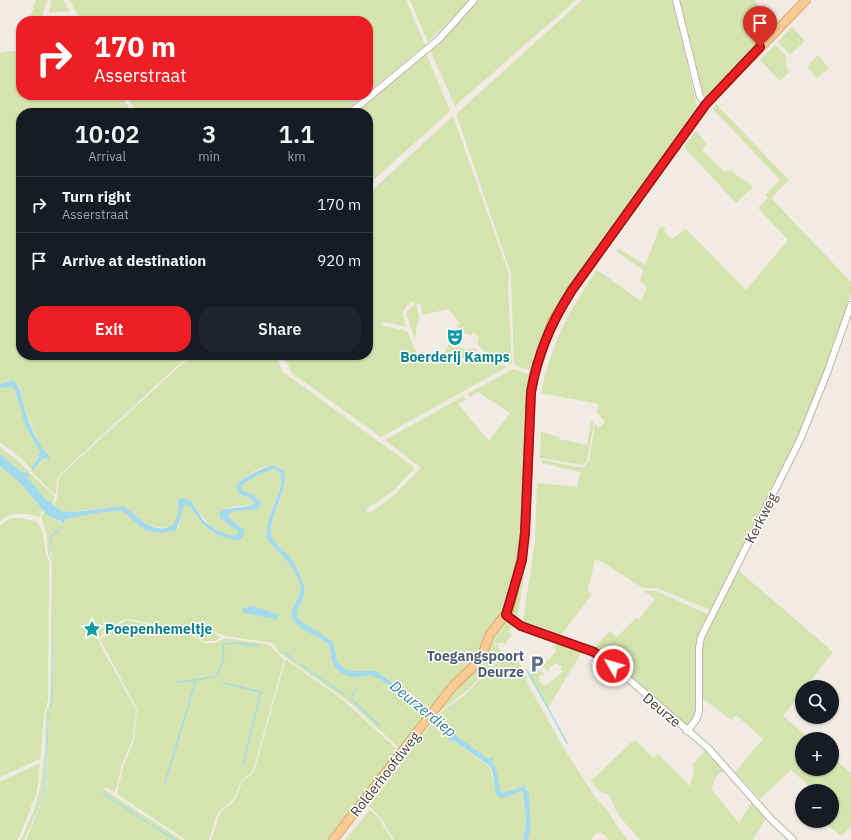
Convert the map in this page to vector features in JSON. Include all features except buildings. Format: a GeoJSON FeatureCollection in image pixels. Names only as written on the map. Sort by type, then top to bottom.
{"type":"FeatureCollection","features":[{"type":"Feature","properties":{"kind":"main road"},"geometry":{"type":"LineString","coordinates":[[506,615],[522,560],[525,533],[531,392],[534,374],[547,333],[572,290],[706,104],[806,0]]}},
{"type":"Feature","properties":{"kind":"main road","name":"Rolderhoofdweg"},"geometry":{"type":"LineString","coordinates":[[333,840],[426,721],[482,655],[491,642],[496,627],[506,615]]}},
{"type":"Feature","properties":{"kind":"street"},"geometry":{"type":"LineString","coordinates":[[373,94],[439,39],[474,0]]}},
{"type":"Feature","properties":{"kind":"street"},"geometry":{"type":"LineString","coordinates":[[676,0],[700,97],[706,104]]}},
{"type":"Feature","properties":{"kind":"street"},"geometry":{"type":"LineString","coordinates":[[356,108],[366,100]]}},
{"type":"Feature","properties":{"kind":"street","name":"Kerkweg"},"geometry":{"type":"LineString","coordinates":[[687,731],[696,720],[700,711],[699,648],[701,637],[800,440],[827,373],[851,305]]}},
{"type":"Feature","properties":{"kind":"street","name":"Deurze"},"geometry":{"type":"LineString","coordinates":[[506,615],[521,626],[602,656],[708,748],[767,814],[793,840]]}},
{"type":"Feature","properties":{"kind":"green space"},"geometry":{"type":"Polygon","coordinates":[[[36,0],[47,0],[42,16],[31,16],[36,0]]]}},
{"type":"Feature","properties":{"kind":"green space"},"geometry":{"type":"Polygon","coordinates":[[[51,0],[63,0],[70,11],[49,13],[51,0]]]}},
{"type":"Feature","properties":{"kind":"green space"},"geometry":{"type":"Polygon","coordinates":[[[69,0],[406,0],[425,45],[373,88],[373,16],[79,16],[69,0]]]}},
{"type":"Feature","properties":{"kind":"green space"},"geometry":{"type":"Polygon","coordinates":[[[410,0],[470,0],[428,42],[410,0]]]}},
{"type":"Feature","properties":{"kind":"green space"},"geometry":{"type":"Polygon","coordinates":[[[476,0],[576,0],[455,106],[430,50],[476,0]]]}},
{"type":"Feature","properties":{"kind":"green space"},"geometry":{"type":"Polygon","coordinates":[[[582,0],[672,0],[698,110],[563,298],[546,327],[531,370],[518,367],[514,364],[511,274],[456,114],[582,0]]]}},
{"type":"Feature","properties":{"kind":"green space"},"geometry":{"type":"Polygon","coordinates":[[[679,0],[755,0],[772,31],[705,98],[702,98],[679,0]]]}},
{"type":"Feature","properties":{"kind":"green space"},"geometry":{"type":"Polygon","coordinates":[[[792,27],[805,41],[790,55],[778,42],[792,27]]]}},
{"type":"Feature","properties":{"kind":"green space"},"geometry":{"type":"Polygon","coordinates":[[[775,45],[786,56],[786,67],[790,71],[780,81],[760,60],[775,45]]]}},
{"type":"Feature","properties":{"kind":"green space"},"geometry":{"type":"Polygon","coordinates":[[[16,50],[16,100],[124,100],[129,108],[16,108],[16,360],[184,360],[60,474],[57,480],[56,493],[54,494],[31,471],[41,463],[46,454],[42,449],[26,413],[19,386],[10,381],[0,384],[0,53],[16,50]]]}},
{"type":"Feature","properties":{"kind":"green space"},"geometry":{"type":"Polygon","coordinates":[[[426,53],[450,111],[373,180],[373,108],[359,108],[369,100],[373,100],[373,97],[426,53]]]}},
{"type":"Feature","properties":{"kind":"green space"},"geometry":{"type":"Polygon","coordinates":[[[818,55],[829,68],[817,78],[807,67],[818,55]]]}},
{"type":"Feature","properties":{"kind":"green space"},"geometry":{"type":"Polygon","coordinates":[[[129,100],[358,100],[349,108],[134,108],[129,100]]]}},
{"type":"Feature","properties":{"kind":"green space"},"geometry":{"type":"Polygon","coordinates":[[[716,104],[789,180],[771,198],[851,282],[851,293],[848,303],[850,303],[799,438],[700,638],[697,714],[690,725],[683,724],[587,645],[587,643],[596,646],[610,631],[617,637],[636,618],[638,620],[655,599],[644,591],[656,591],[707,614],[710,610],[657,588],[643,588],[604,563],[595,559],[588,591],[592,594],[562,634],[523,621],[535,542],[537,483],[577,487],[580,472],[542,463],[542,460],[584,468],[589,461],[595,424],[599,428],[605,422],[597,413],[598,404],[541,393],[550,359],[562,328],[569,314],[597,270],[641,301],[647,287],[640,281],[643,270],[616,251],[618,248],[645,265],[660,227],[666,228],[664,232],[672,239],[686,229],[746,290],[788,240],[758,208],[768,198],[765,195],[780,180],[713,109],[716,104]]]}},
{"type":"Feature","properties":{"kind":"green space"},"geometry":{"type":"Polygon","coordinates":[[[453,116],[509,274],[508,290],[512,363],[509,365],[496,359],[480,348],[477,344],[479,337],[473,332],[471,335],[457,331],[454,332],[460,323],[448,309],[423,315],[420,303],[416,305],[419,315],[415,338],[406,314],[411,307],[415,305],[413,301],[404,309],[403,312],[406,327],[385,322],[380,325],[407,331],[417,354],[421,357],[451,362],[471,362],[480,353],[495,363],[507,367],[381,437],[292,373],[286,360],[373,360],[373,189],[453,116]]]}},
{"type":"Feature","properties":{"kind":"green space"},"geometry":{"type":"Polygon","coordinates":[[[696,131],[707,144],[702,150],[723,171],[732,171],[753,187],[736,203],[684,147],[696,131]]]}},
{"type":"Feature","properties":{"kind":"green space"},"geometry":{"type":"Polygon","coordinates":[[[450,342],[466,350],[474,348],[477,350],[470,358],[438,357],[420,352],[444,353],[450,342]]]}},
{"type":"Feature","properties":{"kind":"green space"},"geometry":{"type":"Polygon","coordinates":[[[187,360],[277,360],[283,372],[415,468],[393,491],[365,510],[369,513],[391,498],[421,468],[385,440],[464,396],[466,400],[458,404],[489,441],[510,413],[478,392],[470,397],[467,394],[513,369],[530,375],[523,469],[526,469],[523,541],[507,610],[493,623],[479,656],[428,712],[424,706],[385,676],[372,671],[354,672],[346,670],[338,661],[332,641],[297,618],[298,610],[305,590],[304,586],[290,557],[276,544],[271,532],[274,517],[283,492],[285,477],[283,470],[276,466],[265,467],[254,471],[236,485],[238,493],[250,498],[255,503],[252,505],[232,507],[221,511],[219,514],[222,520],[238,531],[236,536],[221,534],[215,530],[205,520],[192,502],[178,501],[178,516],[174,524],[170,527],[159,527],[148,524],[123,506],[68,512],[59,510],[53,504],[57,498],[58,482],[61,475],[187,360]]]}},
{"type":"Feature","properties":{"kind":"green space"},"geometry":{"type":"Polygon","coordinates":[[[11,387],[15,390],[25,425],[40,452],[31,469],[21,458],[0,442],[0,388],[11,387]]]}},
{"type":"Feature","properties":{"kind":"green space"},"geometry":{"type":"Polygon","coordinates":[[[591,421],[594,421],[587,461],[583,465],[540,458],[541,432],[559,437],[559,439],[587,445],[591,421]]]}},
{"type":"Feature","properties":{"kind":"green space"},"geometry":{"type":"Polygon","coordinates":[[[0,447],[18,461],[55,497],[52,504],[33,486],[27,472],[22,472],[0,454],[0,447]]]}},
{"type":"Feature","properties":{"kind":"green space"},"geometry":{"type":"Polygon","coordinates":[[[0,466],[21,484],[43,510],[39,517],[14,514],[0,521],[0,466]]]}},
{"type":"Feature","properties":{"kind":"green space"},"geometry":{"type":"Polygon","coordinates":[[[274,469],[280,472],[281,484],[268,521],[266,538],[290,565],[298,578],[301,590],[293,607],[291,616],[293,620],[300,627],[328,644],[332,662],[343,674],[355,677],[371,675],[377,677],[393,688],[425,717],[401,750],[353,705],[281,654],[272,643],[225,636],[214,631],[213,632],[221,638],[214,641],[203,641],[192,633],[182,629],[127,619],[122,620],[103,635],[104,630],[100,644],[136,710],[132,741],[122,764],[115,792],[105,787],[103,789],[182,840],[26,840],[47,786],[49,712],[53,700],[54,563],[52,697],[48,715],[45,790],[24,840],[21,840],[34,810],[40,788],[45,750],[46,713],[50,702],[52,563],[48,554],[47,536],[41,516],[45,512],[54,520],[60,520],[61,526],[63,520],[102,512],[121,511],[128,515],[145,530],[152,532],[163,532],[174,531],[177,528],[185,504],[193,510],[203,524],[210,530],[235,540],[241,527],[229,518],[229,514],[235,511],[257,509],[261,502],[242,490],[242,485],[258,475],[274,469]],[[249,606],[243,608],[244,613],[278,619],[278,614],[249,606]],[[103,612],[104,630],[105,624],[103,612]]]}},
{"type":"Feature","properties":{"kind":"green space"},"geometry":{"type":"Polygon","coordinates":[[[11,518],[36,521],[42,531],[49,561],[48,700],[44,715],[40,759],[0,777],[0,526],[11,518]]]}},
{"type":"Feature","properties":{"kind":"green space"},"geometry":{"type":"Polygon","coordinates":[[[525,558],[527,558],[517,620],[511,611],[525,558]]]}},
{"type":"Feature","properties":{"kind":"green space"},"geometry":{"type":"Polygon","coordinates":[[[738,570],[833,652],[811,680],[795,680],[795,701],[783,716],[802,732],[795,732],[795,773],[791,770],[760,799],[735,772],[763,739],[736,715],[731,720],[703,699],[703,642],[738,570]]]}},
{"type":"Feature","properties":{"kind":"green space"},"geometry":{"type":"Polygon","coordinates":[[[126,620],[181,631],[192,635],[204,643],[215,643],[225,638],[266,644],[272,647],[284,660],[253,771],[242,780],[234,798],[217,814],[209,840],[186,840],[117,794],[123,767],[134,741],[137,709],[101,641],[103,637],[126,620]]]}},
{"type":"Feature","properties":{"kind":"green space"},"geometry":{"type":"Polygon","coordinates":[[[510,621],[515,625],[515,627],[512,626],[508,632],[512,634],[505,644],[502,642],[500,644],[493,642],[495,633],[503,622],[510,621]]]}},
{"type":"Feature","properties":{"kind":"green space"},"geometry":{"type":"Polygon","coordinates":[[[492,642],[499,646],[498,647],[502,654],[501,656],[468,690],[436,714],[455,688],[487,651],[492,642]]]}},
{"type":"Feature","properties":{"kind":"green space"},"geometry":{"type":"Polygon","coordinates":[[[558,642],[583,650],[548,708],[528,675],[540,670],[545,675],[544,676],[542,674],[538,677],[540,680],[539,681],[545,686],[563,672],[560,669],[562,667],[556,663],[549,668],[550,672],[542,666],[542,663],[545,664],[557,650],[554,647],[558,642]]]}},
{"type":"Feature","properties":{"kind":"green space"},"geometry":{"type":"Polygon","coordinates":[[[505,654],[518,661],[528,680],[526,681],[566,752],[596,798],[608,811],[628,840],[608,840],[607,837],[600,832],[595,834],[591,840],[528,840],[531,825],[529,792],[525,788],[527,783],[523,787],[501,793],[493,763],[491,761],[493,757],[489,759],[460,740],[436,718],[444,710],[465,695],[505,654]]]}},
{"type":"Feature","properties":{"kind":"green space"},"geometry":{"type":"Polygon","coordinates":[[[287,660],[343,700],[399,751],[329,840],[211,840],[220,813],[235,800],[242,782],[254,772],[285,661],[287,660]]]}},
{"type":"Feature","properties":{"kind":"green space"},"geometry":{"type":"Polygon","coordinates":[[[432,723],[448,737],[450,741],[452,740],[490,767],[495,790],[504,798],[518,792],[523,792],[526,819],[523,840],[394,840],[381,818],[369,806],[432,723]]]}},
{"type":"Feature","properties":{"kind":"green space"},"geometry":{"type":"Polygon","coordinates":[[[635,739],[653,758],[658,754],[690,786],[694,770],[692,765],[706,750],[724,770],[717,775],[711,789],[739,823],[752,802],[766,818],[753,840],[640,840],[619,816],[609,795],[599,791],[591,781],[635,739]]]}},
{"type":"Feature","properties":{"kind":"green space"},"geometry":{"type":"Polygon","coordinates":[[[40,763],[37,792],[19,837],[17,840],[0,840],[0,782],[40,763]]]}},
{"type":"Feature","properties":{"kind":"green space"},"geometry":{"type":"Polygon","coordinates":[[[839,763],[851,773],[851,826],[842,836],[831,828],[839,828],[839,784],[807,784],[798,776],[839,776],[839,763]]]}},
{"type":"Feature","properties":{"kind":"green space"},"geometry":{"type":"Polygon","coordinates":[[[370,810],[378,817],[392,840],[345,840],[370,810]]]}},
{"type":"Feature","properties":{"kind":"water"},"geometry":{"type":"Polygon","coordinates":[[[13,380],[20,391],[29,423],[35,436],[42,448],[50,457],[48,459],[44,458],[33,470],[31,468],[40,452],[25,425],[15,390],[11,387],[0,388],[0,384],[13,380]]]}},
{"type":"Feature","properties":{"kind":"water","name":"Deurzerdiep"},"geometry":{"type":"Polygon","coordinates":[[[0,454],[22,472],[27,472],[29,474],[28,478],[44,497],[61,511],[73,512],[123,506],[152,527],[165,528],[173,525],[178,515],[178,500],[183,498],[187,499],[194,505],[202,519],[207,524],[219,531],[232,535],[237,535],[238,531],[221,519],[219,514],[221,511],[230,508],[248,506],[255,503],[250,498],[238,493],[236,485],[248,476],[273,465],[283,470],[285,477],[284,484],[271,532],[273,540],[293,561],[304,586],[305,590],[298,610],[297,618],[332,641],[337,659],[340,665],[344,668],[354,671],[376,671],[405,692],[474,749],[489,759],[493,757],[494,758],[491,761],[495,766],[501,793],[523,787],[527,782],[525,788],[529,792],[531,825],[528,840],[523,840],[526,822],[523,792],[517,792],[504,798],[498,797],[495,789],[493,772],[489,765],[452,740],[449,742],[448,737],[416,711],[412,704],[388,684],[371,675],[355,677],[339,671],[332,662],[328,644],[300,627],[293,620],[291,616],[293,607],[301,590],[298,578],[286,560],[266,538],[268,521],[280,490],[280,472],[274,469],[258,475],[242,485],[242,490],[253,495],[261,502],[258,509],[235,511],[229,514],[229,518],[244,530],[244,535],[239,540],[225,538],[211,531],[191,508],[185,504],[179,524],[175,531],[152,532],[145,530],[121,511],[102,512],[64,520],[61,530],[51,537],[51,552],[50,539],[51,535],[61,529],[62,523],[60,520],[56,520],[47,515],[21,484],[0,466],[0,454]]]}},
{"type":"Feature","properties":{"kind":"water"},"geometry":{"type":"Polygon","coordinates":[[[54,563],[53,700],[49,712],[46,790],[24,840],[45,790],[48,715],[52,697],[54,563]]]}},
{"type":"Feature","properties":{"kind":"water"},"geometry":{"type":"Polygon","coordinates":[[[252,606],[278,614],[278,620],[244,613],[242,610],[243,608],[252,606]]]}},
{"type":"Feature","properties":{"kind":"waterway"},"geometry":{"type":"LineString","coordinates":[[165,783],[196,680],[217,676],[224,658],[223,644],[236,643],[259,646]]}},
{"type":"Feature","properties":{"kind":"waterway"},"geometry":{"type":"LineString","coordinates":[[286,653],[295,661]]}},
{"type":"Feature","properties":{"kind":"waterway"},"geometry":{"type":"LineString","coordinates":[[300,664],[345,695]]}},
{"type":"Feature","properties":{"kind":"waterway"},"geometry":{"type":"LineString","coordinates":[[527,670],[567,743]]}},
{"type":"Feature","properties":{"kind":"waterway"},"geometry":{"type":"LineString","coordinates":[[177,682],[195,680]]}},
{"type":"Feature","properties":{"kind":"waterway"},"geometry":{"type":"LineString","coordinates":[[223,683],[261,692],[243,764]]}},
{"type":"Feature","properties":{"kind":"waterway"},"geometry":{"type":"LineString","coordinates":[[356,689],[351,699],[380,726]]}},
{"type":"Feature","properties":{"kind":"waterway"},"geometry":{"type":"LineString","coordinates":[[103,793],[148,823]]}},
{"type":"Feature","properties":{"kind":"waterway"},"geometry":{"type":"LineString","coordinates":[[152,825],[175,840]]}},
{"type":"Feature","properties":{"kind":"place","name":"Boerderij Kamps"},"geometry":{"type":"Point","coordinates":[455,337]}},
{"type":"Feature","properties":{"kind":"place","name":"Poepenhemeltje"},"geometry":{"type":"Point","coordinates":[92,629]}},
{"type":"Feature","properties":{"kind":"place","name":"Toegangspoort Deurze"},"geometry":{"type":"Point","coordinates":[537,664]}},
{"type":"Feature","properties":{"kind":"route"},"geometry":{"type":"LineString","coordinates":[[613,666],[602,656],[594,652],[521,626],[506,615],[509,610],[522,560],[525,533],[531,392],[534,374],[547,333],[558,311],[572,290],[706,104],[760,47]]}}]}
